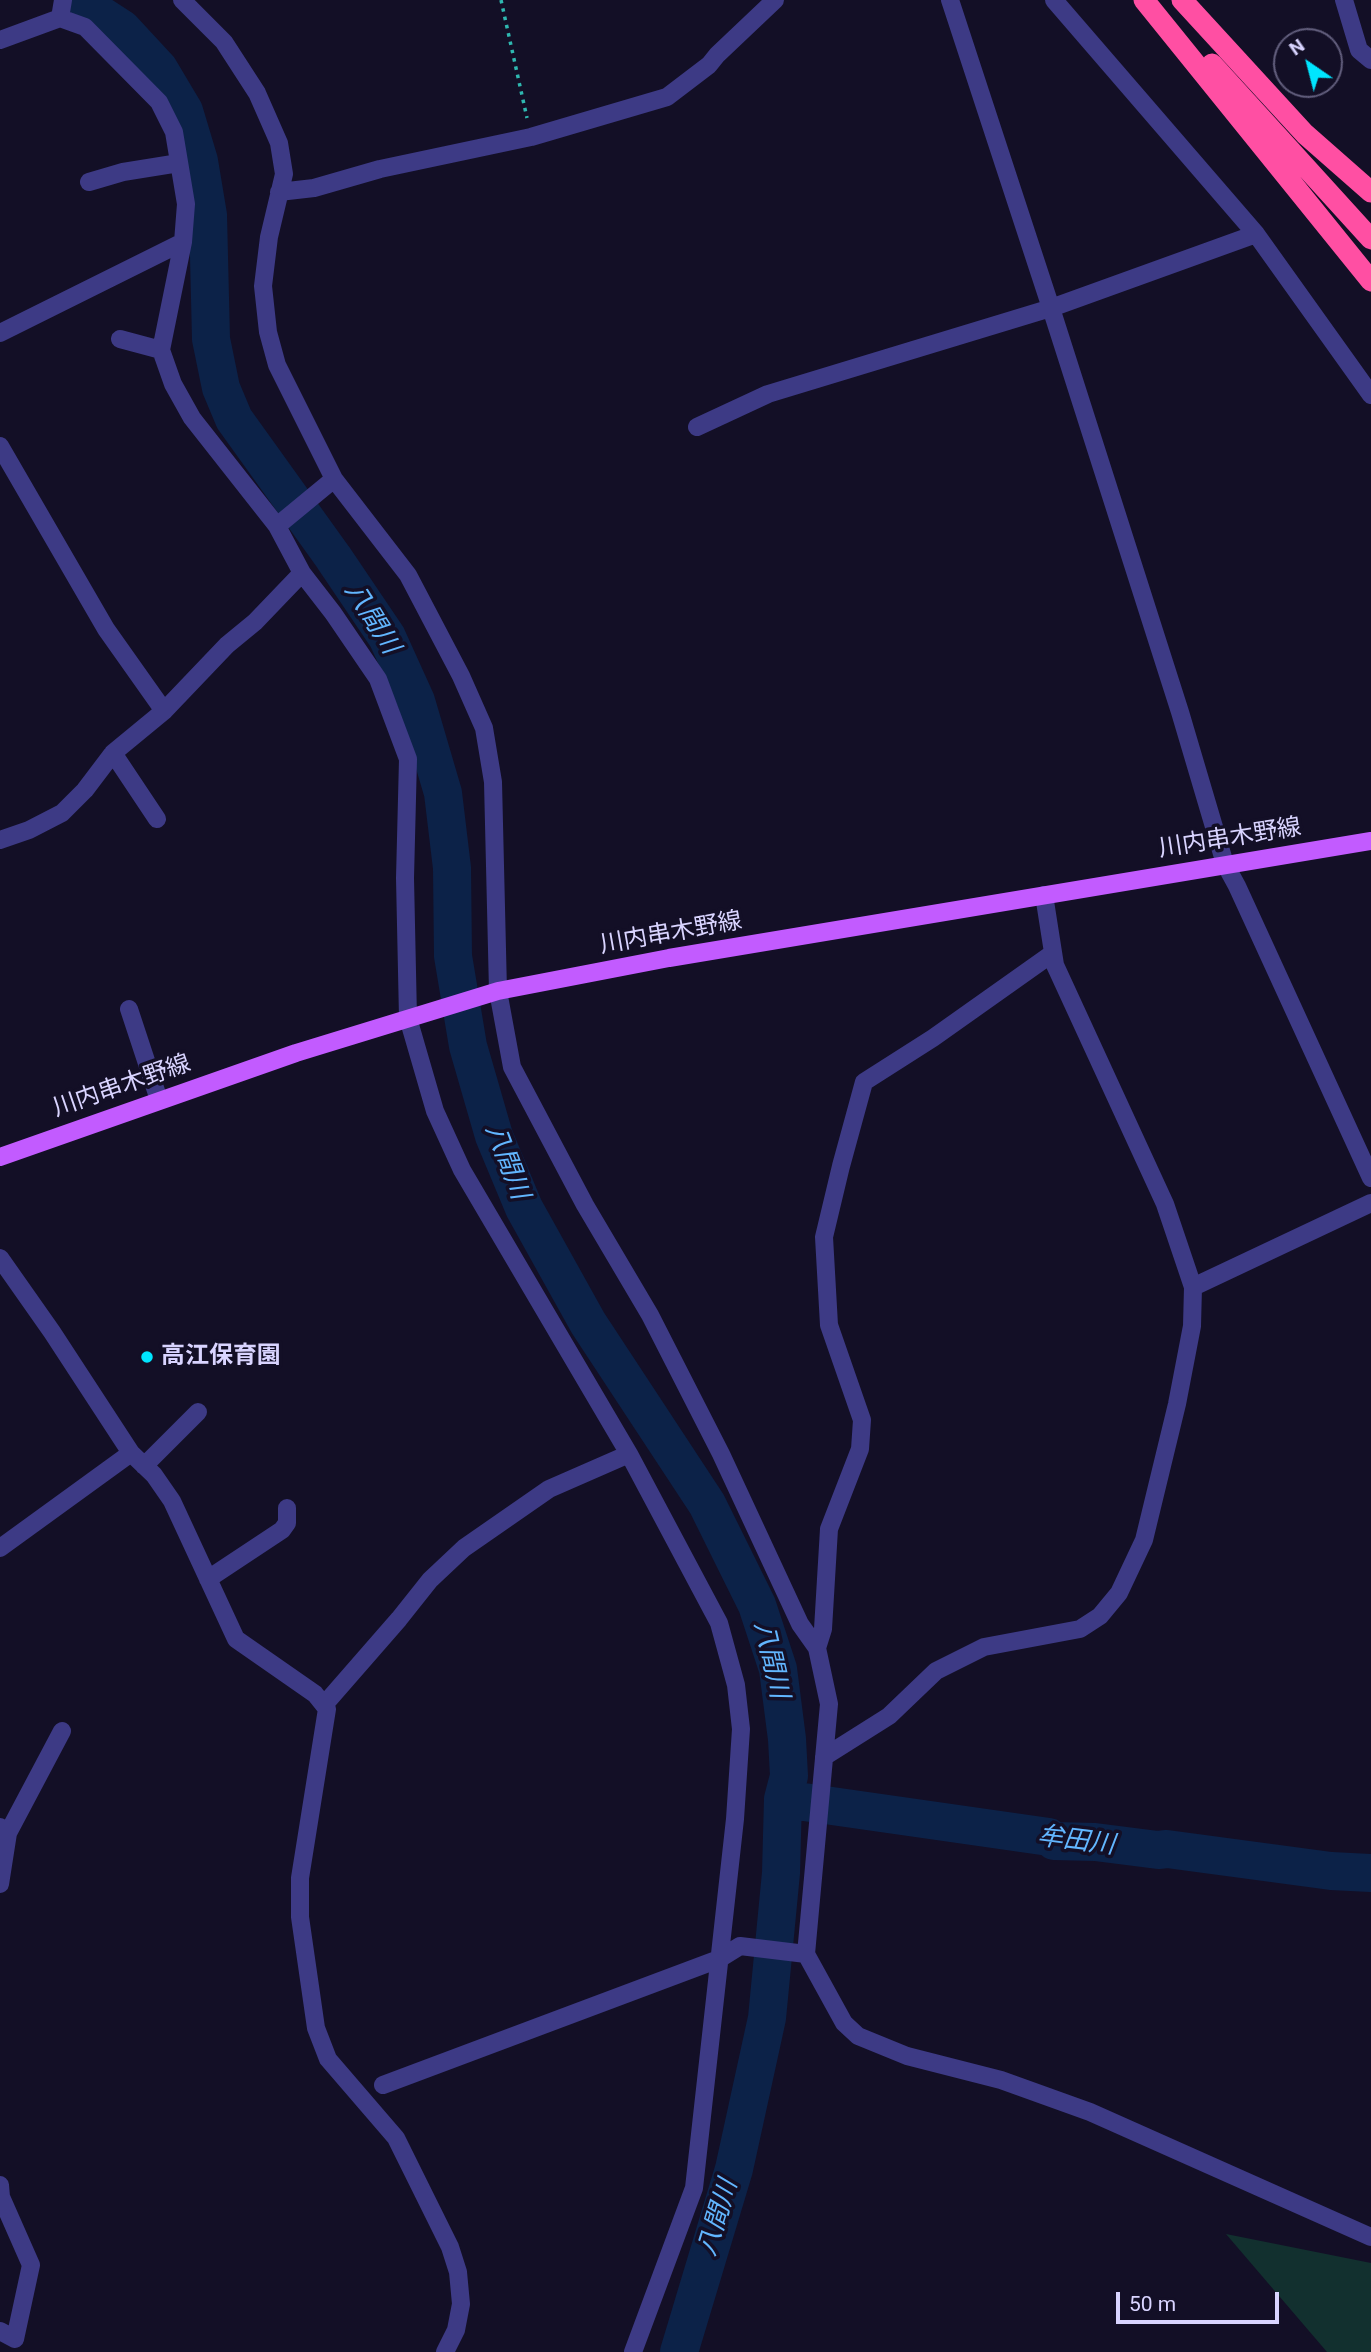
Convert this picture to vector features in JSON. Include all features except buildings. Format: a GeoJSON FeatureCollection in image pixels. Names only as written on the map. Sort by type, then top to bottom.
{"type":"FeatureCollection","features":[{"type":"Feature","properties":{"kind":"highway"},"geometry":{"type":"LineString","coordinates":[[1144,0],[1371,281]]}},
{"type":"Feature","properties":{"kind":"highway"},"geometry":{"type":"LineString","coordinates":[[1163,0],[1212,63],[1371,239]]}},
{"type":"Feature","properties":{"kind":"highway"},"geometry":{"type":"LineString","coordinates":[[1182,0],[1305,134],[1371,192]]}},
{"type":"Feature","properties":{"kind":"main road","name":"川内串木野線"},"geometry":{"type":"LineString","coordinates":[[0,1157],[296,1053],[498,991],[669,958],[1371,841]]}},
{"type":"Feature","properties":{"kind":"street"},"geometry":{"type":"LineString","coordinates":[[181,0],[224,42],[257,93],[279,143],[284,174],[269,237],[263,286],[268,332],[277,365],[334,479],[408,575],[461,676],[484,728],[493,782],[498,991],[512,1067],[585,1205],[650,1315],[721,1454],[800,1624],[817,1648],[829,1704],[801,1954],[844,2023],[858,2036],[907,2056],[1001,2080],[1090,2112],[1371,2237]]}},
{"type":"Feature","properties":{"kind":"street"},"geometry":{"type":"LineString","coordinates":[[279,192],[314,188],[380,169],[531,137],[667,97],[709,65],[775,0]]}},
{"type":"Feature","properties":{"kind":"street"},"geometry":{"type":"LineString","coordinates":[[950,0],[1180,712],[1224,864],[1237,886],[1371,1178]]}},
{"type":"Feature","properties":{"kind":"street"},"geometry":{"type":"LineString","coordinates":[[1054,0],[1256,234],[1371,396]]}},
{"type":"Feature","properties":{"kind":"street"},"geometry":{"type":"LineString","coordinates":[[1344,0],[1359,50],[1371,60]]}},
{"type":"Feature","properties":{"kind":"street"},"geometry":{"type":"LineString","coordinates":[[0,40],[62,9],[85,27],[159,102],[174,132],[186,204],[183,242],[161,350],[173,384],[192,418],[277,526],[302,573],[378,679],[408,760],[405,878],[408,1018],[435,1111],[462,1170],[629,1454],[719,1623],[736,1685],[741,1730],[736,1806],[694,2188],[633,2352]]}},
{"type":"Feature","properties":{"kind":"street"},"geometry":{"type":"LineString","coordinates":[[89,182],[122,172],[179,163]]}},
{"type":"Feature","properties":{"kind":"street"},"geometry":{"type":"LineString","coordinates":[[697,427],[768,394],[1051,308],[1256,234]]}},
{"type":"Feature","properties":{"kind":"street"},"geometry":{"type":"LineString","coordinates":[[0,333],[183,242]]}},
{"type":"Feature","properties":{"kind":"street"},"geometry":{"type":"LineString","coordinates":[[120,339],[161,350]]}},
{"type":"Feature","properties":{"kind":"street"},"geometry":{"type":"LineString","coordinates":[[0,446],[106,629],[164,711]]}},
{"type":"Feature","properties":{"kind":"street"},"geometry":{"type":"LineString","coordinates":[[277,526],[334,479]]}},
{"type":"Feature","properties":{"kind":"street"},"geometry":{"type":"LineString","coordinates":[[0,840],[29,830],[62,813],[85,790],[113,753],[164,711],[227,645],[255,622],[302,573]]}},
{"type":"Feature","properties":{"kind":"street"},"geometry":{"type":"LineString","coordinates":[[113,753],[157,819]]}},
{"type":"Feature","properties":{"kind":"street"},"geometry":{"type":"LineString","coordinates":[[824,1757],[889,1716],[936,1671],[984,1647],[1080,1629],[1100,1616],[1119,1592],[1143,1540],[1177,1404],[1192,1326],[1193,1287],[1165,1204],[1055,965],[1044,895]]}},
{"type":"Feature","properties":{"kind":"street"},"geometry":{"type":"LineString","coordinates":[[817,1648],[823,1629],[829,1529],[860,1449],[862,1420],[829,1325],[824,1237],[864,1082],[933,1038],[1053,953]]}},
{"type":"Feature","properties":{"kind":"street"},"geometry":{"type":"LineString","coordinates":[[130,1009],[159,1100]]}},
{"type":"Feature","properties":{"kind":"street"},"geometry":{"type":"LineString","coordinates":[[1193,1287],[1371,1203]]}},
{"type":"Feature","properties":{"kind":"street"},"geometry":{"type":"LineString","coordinates":[[0,1258],[138,1459],[172,1501],[236,1639],[315,1694],[327,1709],[300,1878],[300,1917],[316,2028],[328,2059],[396,2138],[450,2247],[457,2272],[461,2304],[456,2330],[445,2352]]}},
{"type":"Feature","properties":{"kind":"street"},"geometry":{"type":"LineString","coordinates":[[0,1548],[138,1459],[198,1412]]}},
{"type":"Feature","properties":{"kind":"street"},"geometry":{"type":"LineString","coordinates":[[324,1705],[430,1580],[464,1548],[549,1489],[629,1454]]}},
{"type":"Feature","properties":{"kind":"street"},"geometry":{"type":"LineString","coordinates":[[208,1579],[282,1531],[287,1523],[287,1508]]}},
{"type":"Feature","properties":{"kind":"street"},"geometry":{"type":"LineString","coordinates":[[0,1884],[4,1830],[62,1731]]}},
{"type":"Feature","properties":{"kind":"street"},"geometry":{"type":"LineString","coordinates":[[383,2085],[719,1959],[740,1946],[801,1954]]}},
{"type":"Feature","properties":{"kind":"street"},"geometry":{"type":"LineString","coordinates":[[0,2185],[1,2197],[31,2266],[15,2339],[0,2330]]}},
{"type":"Feature","properties":{"kind":"path"},"geometry":{"type":"LineString","coordinates":[[501,0],[531,137]]}},
{"type":"Feature","properties":{"kind":"green space"},"geometry":{"type":"Polygon","coordinates":[[[1226,2234],[1371,2263],[1371,2352],[1327,2352],[1226,2234]]]}},
{"type":"Feature","properties":{"kind":"waterway","name":"八間川"},"geometry":{"type":"LineString","coordinates":[[85,0],[96,12],[122,29],[159,69],[184,111],[199,161],[208,215],[211,339],[221,388],[234,419],[387,637],[416,701],[443,793],[452,868],[453,956],[468,1046],[494,1136],[524,1208],[588,1323],[707,1504],[757,1605],[778,1669],[789,1776],[783,1799],[781,1873],[767,2018],[734,2169],[679,2352]]}},
{"type":"Feature","properties":{"kind":"waterway","name":"牟田川"},"geometry":{"type":"LineString","coordinates":[[783,1799],[1049,1837],[1054,1841],[1167,1849],[1331,1871],[1371,1873]]}},
{"type":"Feature","properties":{"kind":"place","name":"高江保育園"},"geometry":{"type":"Point","coordinates":[147,1357]}}]}
